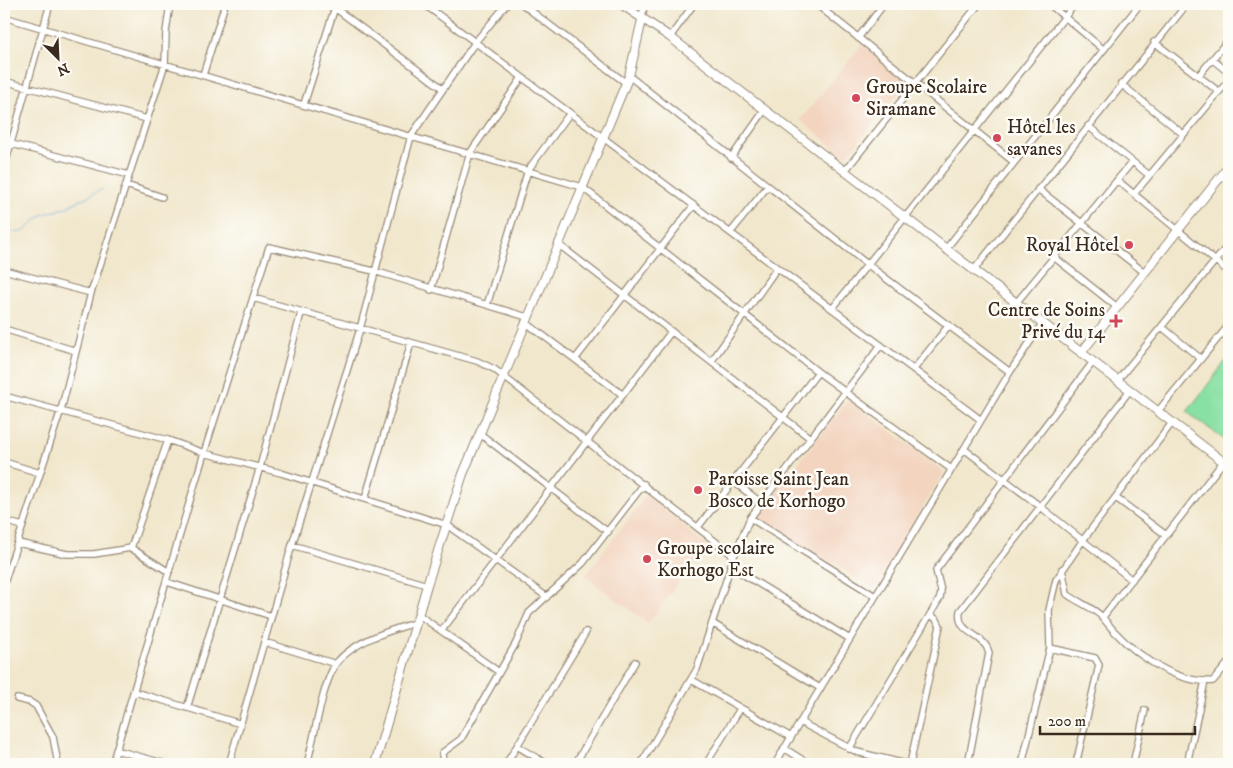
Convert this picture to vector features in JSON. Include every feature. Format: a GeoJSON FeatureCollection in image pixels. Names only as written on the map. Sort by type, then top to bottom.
{"type":"FeatureCollection","features":[{"type":"Feature","properties":{"kind":"street"},"geometry":{"type":"LineString","coordinates":[[4,168],[7,143],[26,87],[50,4]]}},
{"type":"Feature","properties":{"kind":"street"},"geometry":{"type":"LineString","coordinates":[[4,583],[61,410],[92,293],[165,64],[166,32],[170,4]]}},
{"type":"Feature","properties":{"kind":"street"},"geometry":{"type":"LineString","coordinates":[[202,75],[224,4]]}},
{"type":"Feature","properties":{"kind":"street"},"geometry":{"type":"LineString","coordinates":[[424,4],[476,42],[521,79],[603,137],[981,420]]}},
{"type":"Feature","properties":{"kind":"street"},"geometry":{"type":"LineString","coordinates":[[229,764],[292,545],[360,329],[411,136],[442,88],[507,4]]}},
{"type":"Feature","properties":{"kind":"street"},"geometry":{"type":"LineString","coordinates":[[522,4],[627,79],[1010,372]]}},
{"type":"Feature","properties":{"kind":"street"},"geometry":{"type":"LineString","coordinates":[[621,4],[642,20],[670,37],[903,218],[1226,464],[1166,535],[1102,618]]}},
{"type":"Feature","properties":{"kind":"street"},"geometry":{"type":"LineString","coordinates":[[375,764],[428,585],[479,433],[627,79],[642,20],[644,4]]}},
{"type":"Feature","properties":{"kind":"street"},"geometry":{"type":"LineString","coordinates":[[670,37],[694,4]]}},
{"type":"Feature","properties":{"kind":"street"},"geometry":{"type":"LineString","coordinates":[[816,4],[1014,162]]}},
{"type":"Feature","properties":{"kind":"street"},"geometry":{"type":"LineString","coordinates":[[858,38],[884,4]]}},
{"type":"Feature","properties":{"kind":"street"},"geometry":{"type":"LineString","coordinates":[[844,172],[979,4]]}},
{"type":"Feature","properties":{"kind":"street"},"geometry":{"type":"LineString","coordinates":[[1049,4],[1103,49]]}},
{"type":"Feature","properties":{"kind":"street"},"geometry":{"type":"LineString","coordinates":[[832,309],[1075,4]]}},
{"type":"Feature","properties":{"kind":"street"},"geometry":{"type":"LineString","coordinates":[[945,250],[1140,4]]}},
{"type":"Feature","properties":{"kind":"street"},"geometry":{"type":"LineString","coordinates":[[973,271],[1154,42],[1187,4]]}},
{"type":"Feature","properties":{"kind":"street"},"geometry":{"type":"LineString","coordinates":[[304,104],[336,6],[442,88]]}},
{"type":"Feature","properties":{"kind":"street"},"geometry":{"type":"LineString","coordinates":[[4,17],[582,187],[818,372],[951,470]]}},
{"type":"Feature","properties":{"kind":"street"},"geometry":{"type":"LineString","coordinates":[[1199,75],[1229,39]]}},
{"type":"Feature","properties":{"kind":"street"},"geometry":{"type":"LineString","coordinates":[[1154,42],[1218,91]]}},
{"type":"Feature","properties":{"kind":"street"},"geometry":{"type":"LineString","coordinates":[[1213,60],[1229,73]]}},
{"type":"Feature","properties":{"kind":"street"},"geometry":{"type":"LineString","coordinates":[[431,290],[470,153],[521,79]]}},
{"type":"Feature","properties":{"kind":"street"},"geometry":{"type":"LineString","coordinates":[[1134,194],[1229,80]]}},
{"type":"Feature","properties":{"kind":"street"},"geometry":{"type":"LineString","coordinates":[[4,81],[146,119]]}},
{"type":"Feature","properties":{"kind":"street"},"geometry":{"type":"LineString","coordinates":[[1121,84],[1183,134]]}},
{"type":"Feature","properties":{"kind":"street"},"geometry":{"type":"LineString","coordinates":[[731,158],[764,110]]}},
{"type":"Feature","properties":{"kind":"street"},"geometry":{"type":"LineString","coordinates":[[486,305],[528,170],[570,113]]}},
{"type":"Feature","properties":{"kind":"street"},"geometry":{"type":"LineString","coordinates":[[1088,126],[1149,175]]}},
{"type":"Feature","properties":{"kind":"street"},"geometry":{"type":"LineString","coordinates":[[7,143],[129,175]]}},
{"type":"Feature","properties":{"kind":"street"},"geometry":{"type":"LineString","coordinates":[[1016,304],[1132,162]]}},
{"type":"Feature","properties":{"kind":"street"},"geometry":{"type":"LineString","coordinates":[[1081,353],[1229,166]]}},
{"type":"Feature","properties":{"kind":"street"},"geometry":{"type":"LineString","coordinates":[[1117,180],[1229,272]]}},
{"type":"Feature","properties":{"kind":"street"},"geometry":{"type":"LineString","coordinates":[[126,185],[162,197]]}},
{"type":"Feature","properties":{"kind":"street"},"geometry":{"type":"LineString","coordinates":[[731,232],[767,187]]}},
{"type":"Feature","properties":{"kind":"street"},"geometry":{"type":"LineString","coordinates":[[1038,188],[1144,272]]}},
{"type":"Feature","properties":{"kind":"street"},"geometry":{"type":"LineString","coordinates":[[576,358],[694,205]]}},
{"type":"Feature","properties":{"kind":"street"},"geometry":{"type":"LineString","coordinates":[[558,244],[810,438]]}},
{"type":"Feature","properties":{"kind":"street"},"geometry":{"type":"LineString","coordinates":[[1118,381],[1229,244]]}},
{"type":"Feature","properties":{"kind":"street"},"geometry":{"type":"LineString","coordinates":[[112,764],[135,692],[204,453],[267,250],[272,246],[374,271],[431,290],[486,305],[526,320],[623,395]]}},
{"type":"Feature","properties":{"kind":"street"},"geometry":{"type":"LineString","coordinates":[[1054,257],[1117,307]]}},
{"type":"Feature","properties":{"kind":"street"},"geometry":{"type":"LineString","coordinates":[[711,362],[777,268]]}},
{"type":"Feature","properties":{"kind":"street"},"geometry":{"type":"LineString","coordinates":[[4,270],[92,293]]}},
{"type":"Feature","properties":{"kind":"street"},"geometry":{"type":"LineString","coordinates":[[253,298],[477,361],[503,375],[734,556]]}},
{"type":"Feature","properties":{"kind":"street"},"geometry":{"type":"LineString","coordinates":[[187,708],[260,467],[301,313]]}},
{"type":"Feature","properties":{"kind":"street"},"geometry":{"type":"LineString","coordinates":[[775,764],[1010,372],[1042,324]]}},
{"type":"Feature","properties":{"kind":"street"},"geometry":{"type":"LineString","coordinates":[[1158,412],[1229,324]]}},
{"type":"Feature","properties":{"kind":"street"},"geometry":{"type":"LineString","coordinates":[[914,369],[949,325]]}},
{"type":"Feature","properties":{"kind":"street"},"geometry":{"type":"LineString","coordinates":[[1162,327],[1201,359]]}},
{"type":"Feature","properties":{"kind":"street"},"geometry":{"type":"LineString","coordinates":[[4,329],[76,351]]}},
{"type":"Feature","properties":{"kind":"street"},"geometry":{"type":"LineString","coordinates":[[442,630],[671,332]]}},
{"type":"Feature","properties":{"kind":"street"},"geometry":{"type":"LineString","coordinates":[[365,499],[412,343]]}},
{"type":"Feature","properties":{"kind":"street"},"geometry":{"type":"LineString","coordinates":[[641,764],[692,680],[734,556],[750,518],[760,502],[881,345]]}},
{"type":"Feature","properties":{"kind":"street"},"geometry":{"type":"LineString","coordinates":[[849,748],[940,598],[941,591],[935,573],[936,570],[1093,362]]}},
{"type":"Feature","properties":{"kind":"street"},"geometry":{"type":"LineString","coordinates":[[698,527],[818,372]]}},
{"type":"Feature","properties":{"kind":"street"},"geometry":{"type":"LineString","coordinates":[[968,764],[989,653],[985,642],[964,629],[959,617],[960,611],[1130,390]]}},
{"type":"Feature","properties":{"kind":"street"},"geometry":{"type":"LineString","coordinates":[[4,396],[168,440],[204,453],[311,482],[447,525],[547,597]]}},
{"type":"Feature","properties":{"kind":"street"},"geometry":{"type":"LineString","coordinates":[[1022,764],[1050,648],[1049,610],[1056,580],[1083,540],[1172,422]]}},
{"type":"Feature","properties":{"kind":"street"},"geometry":{"type":"LineString","coordinates":[[479,433],[552,487],[608,532]]}},
{"type":"Feature","properties":{"kind":"street"},"geometry":{"type":"LineString","coordinates":[[131,548],[168,440]]}},
{"type":"Feature","properties":{"kind":"street"},"geometry":{"type":"LineString","coordinates":[[964,449],[1041,507],[1132,580]]}},
{"type":"Feature","properties":{"kind":"street"},"geometry":{"type":"LineString","coordinates":[[4,462],[40,473]]}},
{"type":"Feature","properties":{"kind":"street"},"geometry":{"type":"LineString","coordinates":[[733,481],[760,502]]}},
{"type":"Feature","properties":{"kind":"street"},"geometry":{"type":"LineString","coordinates":[[443,764],[442,753],[460,739],[516,643],[529,614],[583,563],[644,484]]}},
{"type":"Feature","properties":{"kind":"street"},"geometry":{"type":"LineString","coordinates":[[1116,498],[1166,535]]}},
{"type":"Feature","properties":{"kind":"street"},"geometry":{"type":"LineString","coordinates":[[750,518],[875,596]]}},
{"type":"Feature","properties":{"kind":"street"},"geometry":{"type":"LineString","coordinates":[[4,521],[23,526]]}},
{"type":"Feature","properties":{"kind":"street"},"geometry":{"type":"LineString","coordinates":[[18,543],[67,554],[94,554],[131,548],[169,572]]}},
{"type":"Feature","properties":{"kind":"street"},"geometry":{"type":"LineString","coordinates":[[292,545],[428,585]]}},
{"type":"Feature","properties":{"kind":"street"},"geometry":{"type":"LineString","coordinates":[[731,567],[850,639]]}},
{"type":"Feature","properties":{"kind":"street"},"geometry":{"type":"LineString","coordinates":[[1062,569],[1068,594],[1102,618],[1118,637],[1147,658],[1174,674],[1212,681],[1229,662]]}},
{"type":"Feature","properties":{"kind":"street"},"geometry":{"type":"LineString","coordinates":[[167,582],[271,616]]}},
{"type":"Feature","properties":{"kind":"street"},"geometry":{"type":"LineString","coordinates":[[800,722],[849,748],[908,764],[940,626],[937,620],[930,614]]}},
{"type":"Feature","properties":{"kind":"street"},"geometry":{"type":"LineString","coordinates":[[307,764],[330,676],[336,664],[348,652],[371,638],[418,618],[442,630],[499,672]]}},
{"type":"Feature","properties":{"kind":"street"},"geometry":{"type":"LineString","coordinates":[[712,623],[820,688]]}},
{"type":"Feature","properties":{"kind":"street"},"geometry":{"type":"LineString","coordinates":[[506,764],[586,632]]}},
{"type":"Feature","properties":{"kind":"street"},"geometry":{"type":"LineString","coordinates":[[264,642],[336,664]]}},
{"type":"Feature","properties":{"kind":"street"},"geometry":{"type":"LineString","coordinates":[[1050,648],[1095,658],[1099,665],[1076,764]]}},
{"type":"Feature","properties":{"kind":"street"},"geometry":{"type":"LineString","coordinates":[[575,764],[635,662]]}},
{"type":"Feature","properties":{"kind":"street"},"geometry":{"type":"LineString","coordinates":[[692,680],[791,737]]}},
{"type":"Feature","properties":{"kind":"street"},"geometry":{"type":"LineString","coordinates":[[1187,764],[1206,681]]}},
{"type":"Feature","properties":{"kind":"street"},"geometry":{"type":"LineString","coordinates":[[135,692],[241,724]]}},
{"type":"Feature","properties":{"kind":"street"},"geometry":{"type":"LineString","coordinates":[[17,699],[30,702],[36,706],[53,737],[58,764]]}},
{"type":"Feature","properties":{"kind":"street"},"geometry":{"type":"LineString","coordinates":[[706,764],[740,709]]}},
{"type":"Feature","properties":{"kind":"street"},"geometry":{"type":"LineString","coordinates":[[1132,764],[1145,710]]}},
{"type":"Feature","properties":{"kind":"street"},"geometry":{"type":"LineString","coordinates":[[517,746],[547,764]]}},
{"type":"Feature","properties":{"kind":"street"},"geometry":{"type":"LineString","coordinates":[[784,748],[809,764]]}},
{"type":"Feature","properties":{"kind":"street"},"geometry":{"type":"LineString","coordinates":[[116,750],[166,764]]}},
{"type":"Feature","properties":{"kind":"shaded area","name":"Groupe Scolaire Siramane"},"geometry":{"type":"Polygon","coordinates":[[[862,45],[907,82],[846,157],[800,120],[862,45]]]}},
{"type":"Feature","properties":{"kind":"shaded area"},"geometry":{"type":"Polygon","coordinates":[[[848,399],[944,472],[874,589],[756,518],[848,399]]]}},
{"type":"Feature","properties":{"kind":"shaded area","name":"Groupe scolaire Korhogo Est"},"geometry":{"type":"Polygon","coordinates":[[[646,495],[707,545],[648,623],[585,576],[646,495]]]}},
{"type":"Feature","properties":{"kind":"green space"},"geometry":{"type":"Polygon","coordinates":[[[1229,357],[1229,443],[1187,412],[1229,357]]]}},
{"type":"Feature","properties":{"kind":"waterway"},"geometry":{"type":"LineString","coordinates":[[4,233],[23,232],[42,215],[65,208],[102,189]]}},
{"type":"Feature","properties":{"kind":"place","name":"Groupe Scolaire Siramane"},"geometry":{"type":"Point","coordinates":[856,98]}},
{"type":"Feature","properties":{"kind":"place","name":"Hôtel les savanes"},"geometry":{"type":"Point","coordinates":[997,138]}},
{"type":"Feature","properties":{"kind":"place","name":"Royal Hôtel"},"geometry":{"type":"Point","coordinates":[1129,245]}},
{"type":"Feature","properties":{"kind":"place","name":"Centre de Soins Privé du 14"},"geometry":{"type":"Point","coordinates":[1116,321]}},
{"type":"Feature","properties":{"kind":"place","name":"Paroisse Saint Jean Bosco de Korhogo"},"geometry":{"type":"Point","coordinates":[698,490]}},
{"type":"Feature","properties":{"kind":"place","name":"Groupe scolaire Korhogo Est"},"geometry":{"type":"Point","coordinates":[647,559]}}]}
